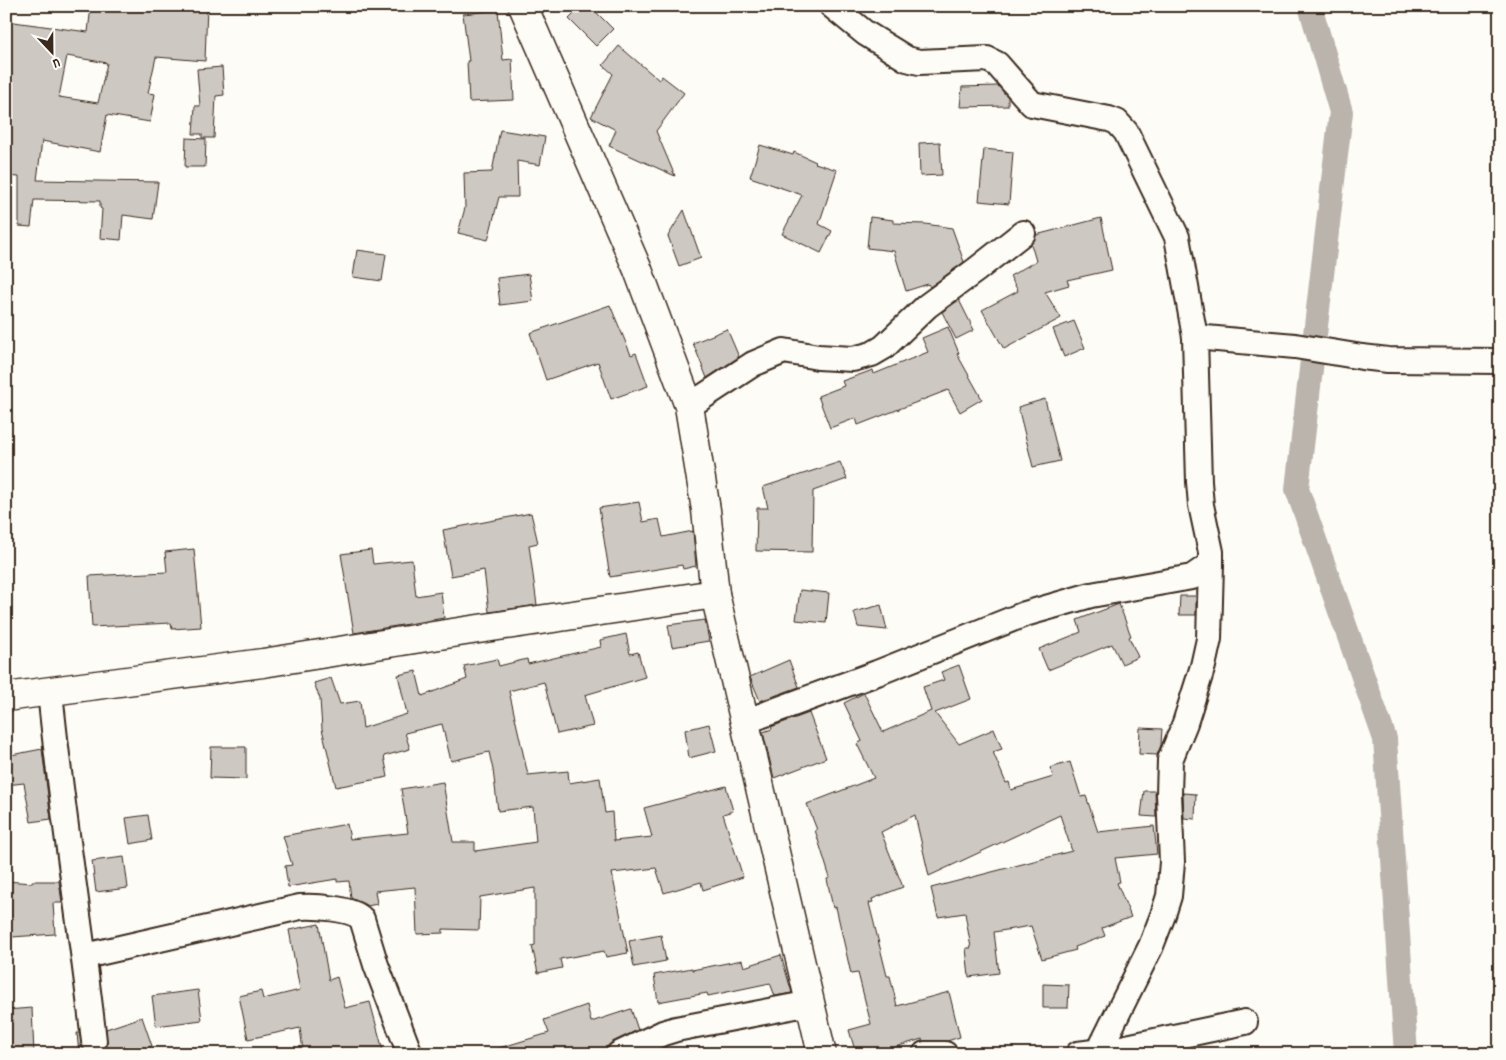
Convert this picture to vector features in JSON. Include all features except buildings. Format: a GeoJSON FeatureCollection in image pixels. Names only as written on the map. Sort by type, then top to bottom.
{"type":"FeatureCollection","features":[{"type":"Feature","properties":{"kind":"main road"},"geometry":{"type":"LineString","coordinates":[[523,6],[638,270],[689,406],[706,510],[716,594],[822,1054]]}},
{"type":"Feature","properties":{"kind":"main road"},"geometry":{"type":"LineString","coordinates":[[6,697],[263,662],[465,630],[716,594]]}},
{"type":"Feature","properties":{"kind":"street"},"geometry":{"type":"LineString","coordinates":[[832,6],[865,33],[907,59],[919,62],[987,59],[997,64],[1032,104],[1109,119],[1122,125],[1177,237],[1195,337],[1199,482],[1201,505],[1211,552],[1209,639],[1203,666],[1188,714],[1170,760],[1169,794],[1172,862],[1169,896],[1151,946],[1088,1052]]}},
{"type":"Feature","properties":{"kind":"street"},"geometry":{"type":"LineString","coordinates":[[689,406],[754,364],[784,351],[818,357],[853,359],[872,354],[884,347],[927,306],[1023,232]]}},
{"type":"Feature","properties":{"kind":"street"},"geometry":{"type":"LineString","coordinates":[[1195,337],[1295,346],[1388,360],[1500,361]]}},
{"type":"Feature","properties":{"kind":"street"},"geometry":{"type":"LineString","coordinates":[[744,722],[877,673],[1025,614],[1091,594],[1192,576],[1211,564]]}},
{"type":"Feature","properties":{"kind":"street"},"geometry":{"type":"LineString","coordinates":[[50,691],[56,755],[94,1041]]}},
{"type":"Feature","properties":{"kind":"street"},"geometry":{"type":"LineString","coordinates":[[84,956],[300,907],[332,909],[354,913],[362,917],[376,965],[410,1054]]}},
{"type":"Feature","properties":{"kind":"street"},"geometry":{"type":"LineString","coordinates":[[618,1054],[676,1029],[811,1003]]}},
{"type":"Feature","properties":{"kind":"street"},"geometry":{"type":"LineString","coordinates":[[1088,1052],[1117,1049],[1245,1022]]}},
{"type":"Feature","properties":{"kind":"street"},"geometry":{"type":"LineString","coordinates":[[925,1054],[945,1054]]}},
{"type":"Feature","properties":{"kind":"waterway"},"geometry":{"type":"LineString","coordinates":[[1310,6],[1341,112],[1297,489],[1385,739],[1406,1054]]}}]}
